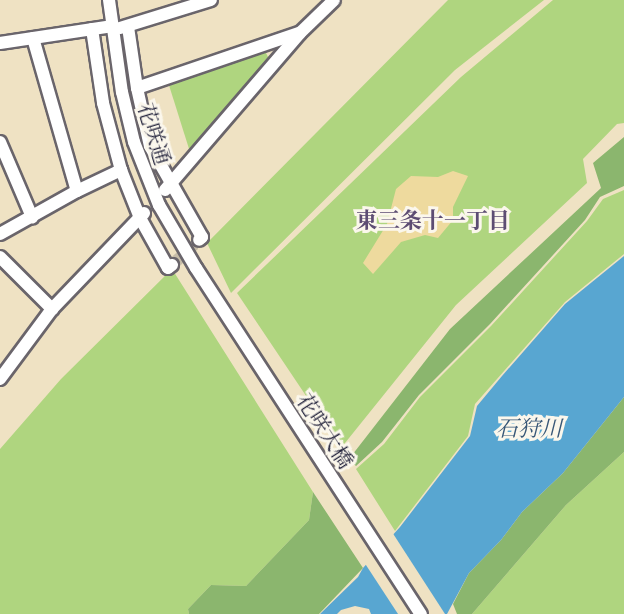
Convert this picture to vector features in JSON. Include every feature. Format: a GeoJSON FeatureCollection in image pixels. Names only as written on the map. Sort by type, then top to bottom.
{"type":"FeatureCollection","features":[{"type":"Feature","properties":{"kind":"street","name":"花咲通"},"geometry":{"type":"LineString","coordinates":[[109,0],[122,92],[134,142],[159,205],[195,268]]}},
{"type":"Feature","properties":{"kind":"street"},"geometry":{"type":"LineString","coordinates":[[0,43],[92,29],[128,27],[211,0]]}},
{"type":"Feature","properties":{"kind":"street"},"geometry":{"type":"LineString","coordinates":[[167,187],[300,33],[334,0]]}},
{"type":"Feature","properties":{"kind":"street"},"geometry":{"type":"LineString","coordinates":[[128,27],[137,87],[150,146],[167,187],[202,237],[199,240]]}},
{"type":"Feature","properties":{"kind":"street"},"geometry":{"type":"LineString","coordinates":[[92,29],[103,103],[121,170],[168,268],[172,265]]}},
{"type":"Feature","properties":{"kind":"street"},"geometry":{"type":"LineString","coordinates":[[137,87],[300,33]]}},
{"type":"Feature","properties":{"kind":"street"},"geometry":{"type":"LineString","coordinates":[[33,38],[77,191]]}},
{"type":"Feature","properties":{"kind":"street"},"geometry":{"type":"LineString","coordinates":[[0,142],[32,217]]}},
{"type":"Feature","properties":{"kind":"street"},"geometry":{"type":"LineString","coordinates":[[0,234],[77,191],[121,170]]}},
{"type":"Feature","properties":{"kind":"street"},"geometry":{"type":"LineString","coordinates":[[0,380],[52,309],[142,216]]}},
{"type":"Feature","properties":{"kind":"street"},"geometry":{"type":"LineString","coordinates":[[0,257],[52,309]]}},
{"type":"Feature","properties":{"kind":"street","name":"花咲大橋"},"geometry":{"type":"LineString","coordinates":[[195,268],[421,614]]}},
{"type":"Feature","properties":{"kind":"green space"},"geometry":{"type":"Polygon","coordinates":[[[448,0],[544,0],[455,70],[231,293],[207,243],[448,0]]]}},
{"type":"Feature","properties":{"kind":"green space"},"geometry":{"type":"Polygon","coordinates":[[[553,0],[624,0],[624,123],[617,124],[583,159],[587,183],[456,305],[341,448],[237,293],[461,77],[553,0]]]}},
{"type":"Feature","properties":{"kind":"green space"},"geometry":{"type":"Polygon","coordinates":[[[265,51],[269,59],[190,152],[168,82],[265,51]]]}},
{"type":"Feature","properties":{"kind":"green space"},"geometry":{"type":"Polygon","coordinates":[[[624,137],[624,186],[600,197],[585,220],[490,324],[419,395],[382,442],[356,466],[349,459],[450,329],[601,188],[593,163],[624,137]]]}},
{"type":"Feature","properties":{"kind":"green space"},"geometry":{"type":"Polygon","coordinates":[[[624,190],[624,254],[565,302],[475,404],[468,436],[395,531],[356,469],[384,444],[420,397],[491,326],[587,221],[603,199],[624,190]]]}},
{"type":"Feature","properties":{"kind":"green space"},"geometry":{"type":"Polygon","coordinates":[[[172,269],[313,492],[309,520],[246,586],[211,585],[188,609],[189,614],[0,614],[0,449],[61,379],[172,269]]]}},
{"type":"Feature","properties":{"kind":"green space"},"geometry":{"type":"Polygon","coordinates":[[[624,397],[624,452],[566,505],[472,614],[457,614],[453,604],[469,573],[501,540],[522,512],[563,473],[624,397]]]}},
{"type":"Feature","properties":{"kind":"green space"},"geometry":{"type":"Polygon","coordinates":[[[624,452],[624,614],[472,614],[566,505],[624,452]]]}},
{"type":"Feature","properties":{"kind":"green space"},"geometry":{"type":"Polygon","coordinates":[[[313,492],[363,568],[319,614],[189,614],[188,609],[211,585],[246,586],[309,520],[313,492]]]}},
{"type":"Feature","properties":{"kind":"sand"},"geometry":{"type":"Polygon","coordinates":[[[453,171],[468,176],[453,207],[453,220],[438,238],[425,235],[401,242],[373,274],[363,263],[387,224],[396,189],[411,176],[438,177],[453,171]]]}},
{"type":"Feature","properties":{"kind":"water","name":"石狩川"},"geometry":{"type":"Polygon","coordinates":[[[624,256],[624,397],[563,473],[522,512],[501,540],[469,573],[447,614],[371,614],[369,609],[355,606],[341,610],[337,614],[320,614],[358,577],[470,436],[477,406],[502,376],[565,304],[624,256]]]}},
{"type":"Feature","properties":{"kind":"pier"},"geometry":{"type":"Polygon","coordinates":[[[392,532],[445,614],[398,614],[364,562],[392,532]]]}},
{"type":"Feature","properties":{"kind":"tunnel"},"geometry":{"type":"LineString","coordinates":[[172,265],[199,240]]}},
{"type":"Feature","properties":{"kind":"district","name":"東三条十一丁目"},"geometry":{"type":"Point","coordinates":[433,221]}}]}
